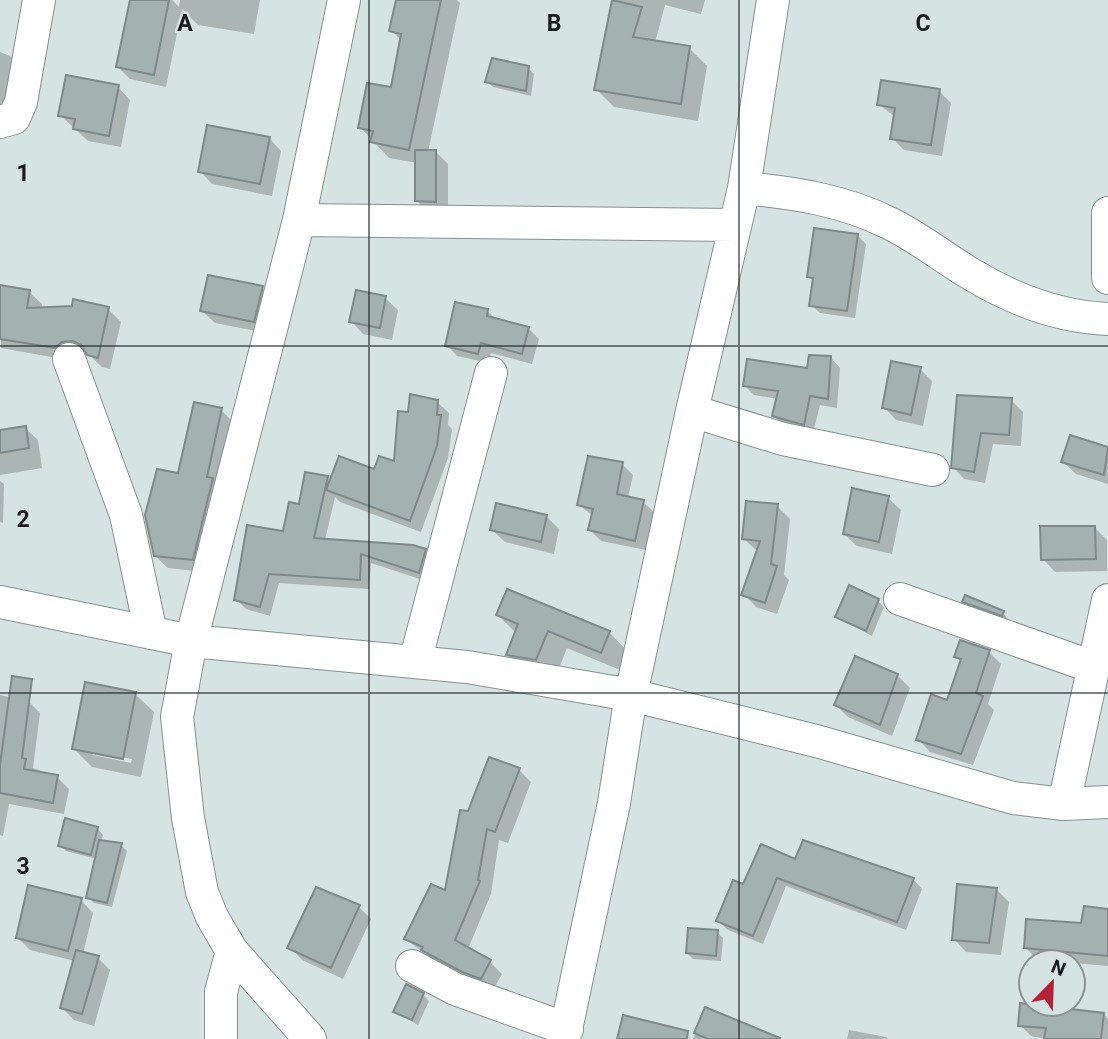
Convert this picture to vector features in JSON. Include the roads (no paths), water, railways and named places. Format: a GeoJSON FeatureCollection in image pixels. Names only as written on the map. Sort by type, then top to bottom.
{"type":"FeatureCollection","features":[{"type":"Feature","properties":{"kind":"street"},"geometry":{"type":"LineString","coordinates":[[0,122],[14,118],[20,102],[39,0]]}},
{"type":"Feature","properties":{"kind":"street"},"geometry":{"type":"LineString","coordinates":[[310,1039],[232,951],[212,917],[202,892],[182,775],[177,717],[191,641],[299,220],[344,0]]}},
{"type":"Feature","properties":{"kind":"street"},"geometry":{"type":"LineString","coordinates":[[412,966],[455,989],[566,1034],[614,803],[631,695],[692,411],[744,188],[773,0]]}},
{"type":"Feature","properties":{"kind":"street"},"geometry":{"type":"LineString","coordinates":[[744,188],[803,194],[846,205],[890,223],[972,275],[1014,296],[1051,310],[1108,319]]}},
{"type":"Feature","properties":{"kind":"street"},"geometry":{"type":"LineString","coordinates":[[1108,213],[1108,278]]}},
{"type":"Feature","properties":{"kind":"street"},"geometry":{"type":"LineString","coordinates":[[299,220],[734,225]]}},
{"type":"Feature","properties":{"kind":"street"},"geometry":{"type":"LineString","coordinates":[[69,359],[126,515],[151,633]]}},
{"type":"Feature","properties":{"kind":"street"},"geometry":{"type":"LineString","coordinates":[[415,662],[491,373]]}},
{"type":"Feature","properties":{"kind":"street"},"geometry":{"type":"LineString","coordinates":[[692,411],[783,439],[933,470]]}},
{"type":"Feature","properties":{"kind":"street"},"geometry":{"type":"LineString","coordinates":[[900,599],[1093,667]]}},
{"type":"Feature","properties":{"kind":"street"},"geometry":{"type":"LineString","coordinates":[[1064,804],[1108,600]]}},
{"type":"Feature","properties":{"kind":"street"},"geometry":{"type":"LineString","coordinates":[[0,602],[191,641],[467,667],[631,695],[820,742],[1013,798],[1064,804],[1108,802]]}},
{"type":"Feature","properties":{"kind":"street"},"geometry":{"type":"LineString","coordinates":[[221,1039],[221,992],[232,951]]}}]}
